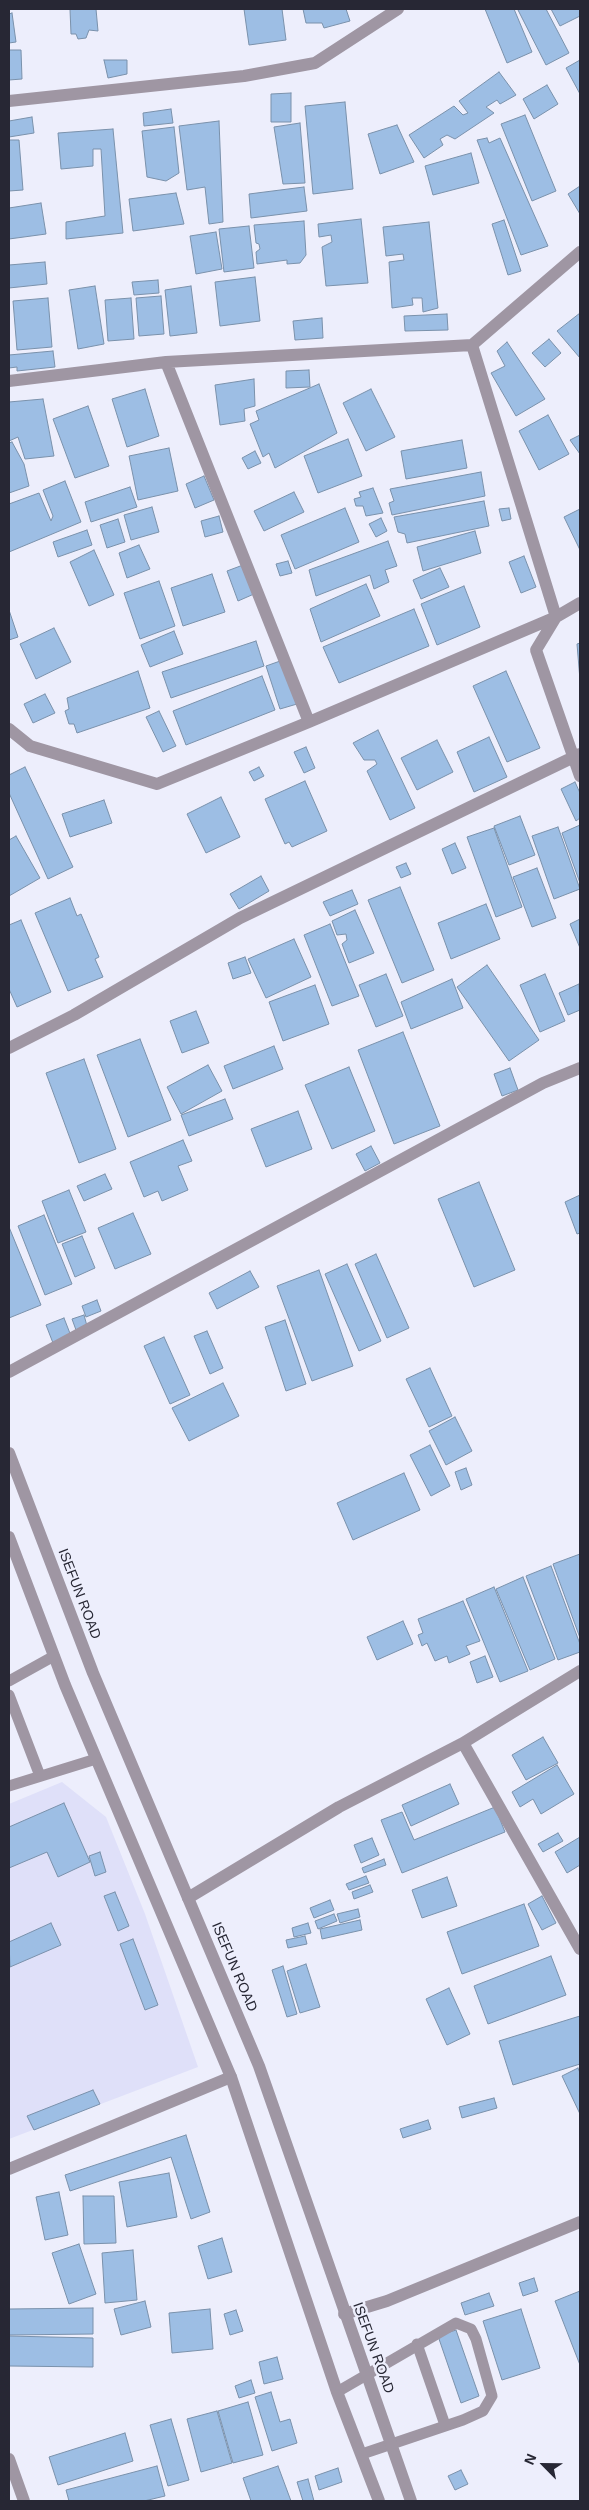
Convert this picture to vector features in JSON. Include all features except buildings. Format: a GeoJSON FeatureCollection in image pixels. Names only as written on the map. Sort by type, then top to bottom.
{"type":"FeatureCollection","features":[{"type":"Feature","properties":{"kind":"street"},"geometry":{"type":"LineString","coordinates":[[9,102],[244,76],[315,62],[398,9]]}},
{"type":"Feature","properties":{"kind":"street"},"geometry":{"type":"LineString","coordinates":[[9,381],[166,362],[472,345],[580,252]]}},
{"type":"Feature","properties":{"kind":"street"},"geometry":{"type":"LineString","coordinates":[[472,345],[556,617],[536,650],[576,756],[580,776]]}},
{"type":"Feature","properties":{"kind":"street"},"geometry":{"type":"LineString","coordinates":[[166,362],[309,722]]}},
{"type":"Feature","properties":{"kind":"street"},"geometry":{"type":"LineString","coordinates":[[9,729],[30,746],[157,784],[556,617],[580,603]]}},
{"type":"Feature","properties":{"kind":"street"},"geometry":{"type":"LineString","coordinates":[[9,1048],[74,1016],[240,918],[576,756]]}},
{"type":"Feature","properties":{"kind":"street"},"geometry":{"type":"LineString","coordinates":[[9,1372],[543,1083],[580,1068]]}},
{"type":"Feature","properties":{"kind":"street","name":"ISEFUN ROAD"},"geometry":{"type":"LineString","coordinates":[[9,1453],[93,1673],[259,2066],[344,2314],[367,2373],[411,2501]]}},
{"type":"Feature","properties":{"kind":"street"},"geometry":{"type":"LineString","coordinates":[[9,1537],[54,1656],[96,1759],[231,2077],[338,2392],[379,2501]]}},
{"type":"Feature","properties":{"kind":"street"},"geometry":{"type":"LineString","coordinates":[[188,1898],[339,1807],[463,1743],[580,1671]]}},
{"type":"Feature","properties":{"kind":"street"},"geometry":{"type":"LineString","coordinates":[[463,1743],[580,1949]]}},
{"type":"Feature","properties":{"kind":"street"},"geometry":{"type":"LineString","coordinates":[[9,2169],[231,2077]]}},
{"type":"Feature","properties":{"kind":"street"},"geometry":{"type":"LineString","coordinates":[[344,2314],[387,2301],[580,2222]]}},
{"type":"Feature","properties":{"kind":"street"},"geometry":{"type":"LineString","coordinates":[[9,2460],[24,2501]]}},
{"type":"Feature","properties":{"kind":"lane"},"geometry":{"type":"LineString","coordinates":[[9,1681],[54,1656]]}},
{"type":"Feature","properties":{"kind":"lane"},"geometry":{"type":"LineString","coordinates":[[9,1695],[40,1776]]}},
{"type":"Feature","properties":{"kind":"lane"},"geometry":{"type":"LineString","coordinates":[[9,1786],[96,1759]]}},
{"type":"Feature","properties":{"kind":"lane"},"geometry":{"type":"LineString","coordinates":[[338,2392],[367,2373],[456,2323],[471,2329],[476,2339],[492,2396],[484,2411],[463,2420],[362,2454]]}},
{"type":"Feature","properties":{"kind":"lane"},"geometry":{"type":"LineString","coordinates":[[417,2344],[445,2425]]}},
{"type":"Feature","properties":{"kind":"shaded area"},"geometry":{"type":"Polygon","coordinates":[[[62,1782],[106,1817],[145,1914],[198,2067],[9,2139],[9,1804],[62,1782]]]}}]}
